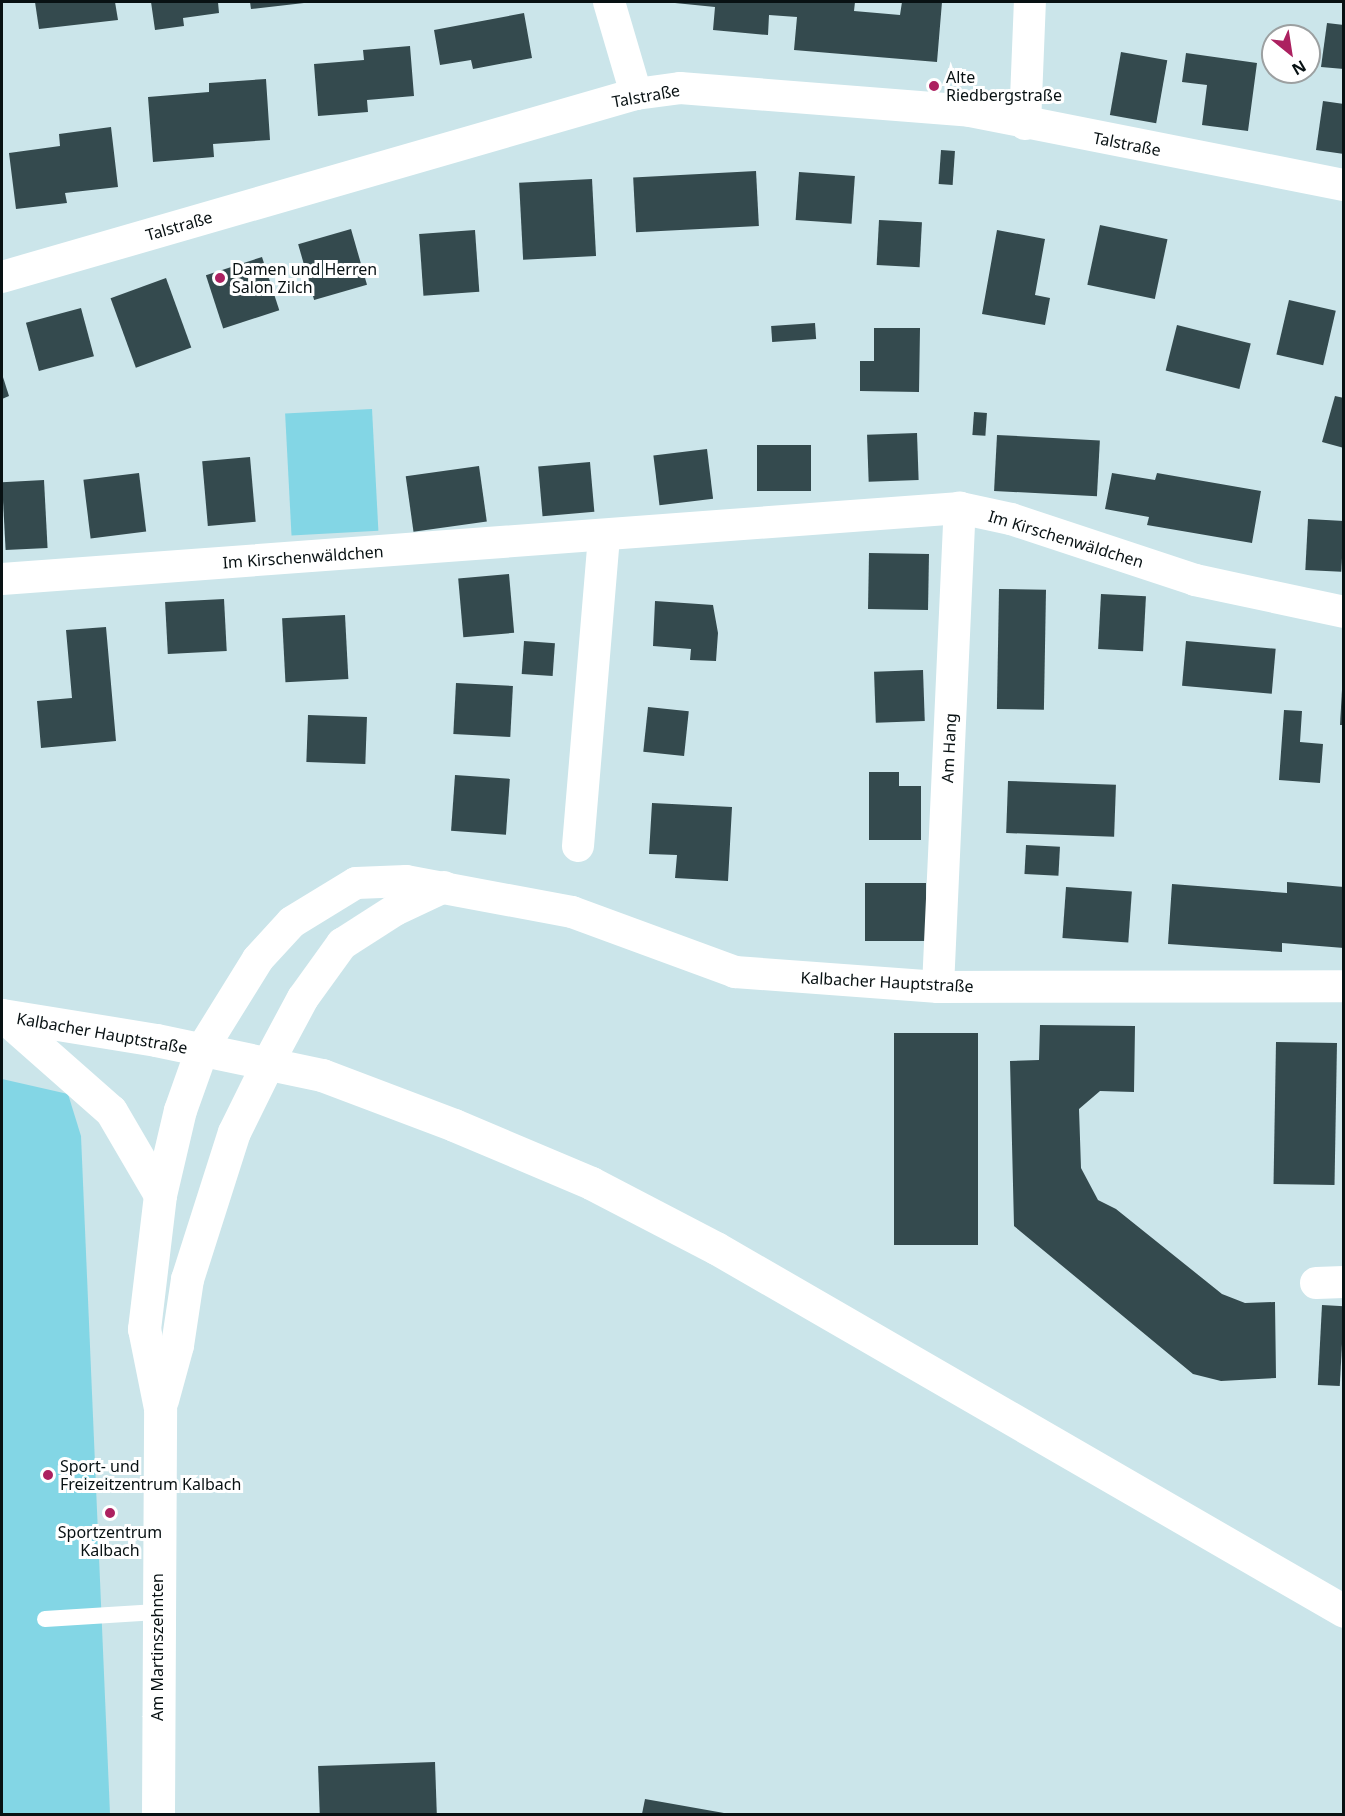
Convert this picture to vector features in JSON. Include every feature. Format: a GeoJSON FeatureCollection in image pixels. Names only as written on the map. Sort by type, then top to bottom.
{"type":"FeatureCollection","features":[{"type":"Feature","properties":{"kind":"main road","name":"Kalbacher Hauptstraße"},"geometry":{"type":"LineString","coordinates":[[2,1015],[156,1040],[322,1075],[454,1125],[591,1183],[716,1248],[1344,1611]]}},
{"type":"Feature","properties":{"kind":"main road"},"geometry":{"type":"LineString","coordinates":[[2,1015],[111,1111],[160,1195]]}},
{"type":"Feature","properties":{"kind":"main road","name":"Am Martinszehnten"},"geometry":{"type":"LineString","coordinates":[[158,1815],[157,1612],[160,1408],[144,1329],[160,1195],[180,1110],[201,1051]]}},
{"type":"Feature","properties":{"kind":"main road","name":"Am Martinszehnten"},"geometry":{"type":"LineString","coordinates":[[160,1408],[177,1346],[187,1279],[234,1132],[267,1065]]}},
{"type":"Feature","properties":{"kind":"street"},"geometry":{"type":"LineString","coordinates":[[609,2],[636,94]]}},
{"type":"Feature","properties":{"kind":"street"},"geometry":{"type":"LineString","coordinates":[[1025,124],[1030,2]]}},
{"type":"Feature","properties":{"kind":"street","name":"Talstraße"},"geometry":{"type":"LineString","coordinates":[[2,277],[636,94],[692,89],[970,111],[1025,124],[1344,185]]}},
{"type":"Feature","properties":{"kind":"street","name":"Im Kirschenwäldchen"},"geometry":{"type":"LineString","coordinates":[[2,579],[960,508],[1011,519],[1195,580],[1344,612]]}},
{"type":"Feature","properties":{"kind":"street","name":"Am Hang"},"geometry":{"type":"LineString","coordinates":[[938,987],[960,508]]}},
{"type":"Feature","properties":{"kind":"street"},"geometry":{"type":"LineString","coordinates":[[578,846],[603,535]]}},
{"type":"Feature","properties":{"kind":"street","name":"Kalbacher Hauptstraße"},"geometry":{"type":"LineString","coordinates":[[201,1051],[258,959],[292,922],[356,883],[406,881],[572,912],[735,972],[938,987],[1344,986]]}},
{"type":"Feature","properties":{"kind":"street"},"geometry":{"type":"LineString","coordinates":[[267,1065],[303,998],[342,944],[395,910],[444,887]]}},
{"type":"Feature","properties":{"kind":"lane"},"geometry":{"type":"LineString","coordinates":[[45,1619],[157,1612]]}},
{"type":"Feature","properties":{"kind":"shaded area"},"geometry":{"type":"Polygon","coordinates":[[[372,409],[378,531],[292,535],[285,414],[372,409]]]}},
{"type":"Feature","properties":{"kind":"shaded area","name":"Sport- und Freizeitzentrum Kalbach"},"geometry":{"type":"Polygon","coordinates":[[[2,1079],[68,1094],[81,1136],[110,1814],[2,1814],[2,1079]]]}},
{"type":"Feature","properties":{"kind":"building"},"geometry":{"type":"Polygon","coordinates":[[[35,2],[115,2],[118,20],[39,29],[35,2]]]}},
{"type":"Feature","properties":{"kind":"building"},"geometry":{"type":"Polygon","coordinates":[[[151,2],[218,2],[219,13],[183,18],[184,26],[155,30],[151,2]]]}},
{"type":"Feature","properties":{"kind":"building"},"geometry":{"type":"Polygon","coordinates":[[[250,2],[304,2],[304,3],[251,9],[250,2]]]}},
{"type":"Feature","properties":{"kind":"building"},"geometry":{"type":"Polygon","coordinates":[[[665,2],[855,2],[854,11],[900,15],[902,2],[942,2],[937,62],[794,50],[797,17],[769,15],[768,35],[713,30],[715,7],[665,2]]]}},
{"type":"Feature","properties":{"kind":"building"},"geometry":{"type":"Polygon","coordinates":[[[524,13],[532,58],[473,69],[471,60],[440,65],[434,30],[524,13]]]}},
{"type":"Feature","properties":{"kind":"building"},"geometry":{"type":"Polygon","coordinates":[[[1327,23],[1344,25],[1344,69],[1321,67],[1327,23]]]}},
{"type":"Feature","properties":{"kind":"building"},"geometry":{"type":"Polygon","coordinates":[[[410,46],[414,96],[367,100],[368,112],[318,116],[314,64],[364,60],[363,50],[410,46]]]}},
{"type":"Feature","properties":{"kind":"building"},"geometry":{"type":"Polygon","coordinates":[[[1121,52],[1167,60],[1156,123],[1110,115],[1121,52]]]}},
{"type":"Feature","properties":{"kind":"building"},"geometry":{"type":"Polygon","coordinates":[[[1186,53],[1257,63],[1248,131],[1202,125],[1207,85],[1182,82],[1186,53]]]}},
{"type":"Feature","properties":{"kind":"building"},"geometry":{"type":"Polygon","coordinates":[[[266,79],[270,140],[213,144],[214,157],[153,162],[148,97],[209,92],[209,83],[266,79]]]}},
{"type":"Feature","properties":{"kind":"building"},"geometry":{"type":"Polygon","coordinates":[[[1323,101],[1344,104],[1344,154],[1316,150],[1323,101]]]}},
{"type":"Feature","properties":{"kind":"building"},"geometry":{"type":"Polygon","coordinates":[[[111,127],[118,187],[65,193],[67,203],[16,209],[9,153],[60,146],[59,134],[111,127]]]}},
{"type":"Feature","properties":{"kind":"building"},"geometry":{"type":"Polygon","coordinates":[[[941,150],[955,151],[953,185],[939,184],[941,150]]]}},
{"type":"Feature","properties":{"kind":"building"},"geometry":{"type":"Polygon","coordinates":[[[756,171],[759,226],[636,232],[633,177],[756,171]]]}},
{"type":"Feature","properties":{"kind":"building"},"geometry":{"type":"Polygon","coordinates":[[[799,172],[855,176],[852,224],[796,220],[799,172]]]}},
{"type":"Feature","properties":{"kind":"building"},"geometry":{"type":"Polygon","coordinates":[[[592,179],[596,256],[523,260],[519,183],[592,179]]]}},
{"type":"Feature","properties":{"kind":"building"},"geometry":{"type":"Polygon","coordinates":[[[879,220],[922,222],[920,267],[877,265],[879,220]]]}},
{"type":"Feature","properties":{"kind":"building"},"geometry":{"type":"Polygon","coordinates":[[[1100,225],[1167,239],[1155,299],[1087,285],[1100,225]]]}},
{"type":"Feature","properties":{"kind":"building"},"geometry":{"type":"Polygon","coordinates":[[[351,229],[367,285],[314,300],[298,244],[351,229]]]}},
{"type":"Feature","properties":{"kind":"building"},"geometry":{"type":"Polygon","coordinates":[[[475,230],[479,292],[423,296],[419,234],[475,230]]]}},
{"type":"Feature","properties":{"kind":"building"},"geometry":{"type":"Polygon","coordinates":[[[997,230],[1045,239],[1035,295],[1050,298],[1045,325],[982,314],[997,230]]]}},
{"type":"Feature","properties":{"kind":"building"},"geometry":{"type":"Polygon","coordinates":[[[262,257],[279,310],[223,328],[206,275],[262,257]]]}},
{"type":"Feature","properties":{"kind":"building"},"geometry":{"type":"Polygon","coordinates":[[[166,278],[191,348],[136,368],[111,298],[166,278]]]}},
{"type":"Feature","properties":{"kind":"building"},"geometry":{"type":"Polygon","coordinates":[[[1289,300],[1336,311],[1323,365],[1276,355],[1289,300]]]}},
{"type":"Feature","properties":{"kind":"building"},"geometry":{"type":"Polygon","coordinates":[[[81,308],[94,356],[39,371],[26,323],[81,308]]]}},
{"type":"Feature","properties":{"kind":"building"},"geometry":{"type":"Polygon","coordinates":[[[815,323],[816,339],[772,342],[771,326],[815,323]]]}},
{"type":"Feature","properties":{"kind":"building"},"geometry":{"type":"Polygon","coordinates":[[[1177,325],[1251,343],[1239,389],[1166,371],[1177,325]]]}},
{"type":"Feature","properties":{"kind":"building"},"geometry":{"type":"Polygon","coordinates":[[[874,328],[920,328],[919,392],[860,391],[860,361],[874,361],[874,328]]]}},
{"type":"Feature","properties":{"kind":"building"},"geometry":{"type":"Polygon","coordinates":[[[2,374],[9,396],[2,399],[2,374]]]}},
{"type":"Feature","properties":{"kind":"building"},"geometry":{"type":"Polygon","coordinates":[[[1335,396],[1344,398],[1344,448],[1322,442],[1335,396]]]}},
{"type":"Feature","properties":{"kind":"building"},"geometry":{"type":"Polygon","coordinates":[[[974,412],[987,413],[985,436],[972,435],[974,412]]]}},
{"type":"Feature","properties":{"kind":"building"},"geometry":{"type":"Polygon","coordinates":[[[917,433],[919,480],[869,482],[867,435],[917,433]]]}},
{"type":"Feature","properties":{"kind":"building"},"geometry":{"type":"Polygon","coordinates":[[[997,435],[1100,440],[1097,496],[994,491],[997,435]]]}},
{"type":"Feature","properties":{"kind":"building"},"geometry":{"type":"Polygon","coordinates":[[[757,445],[811,445],[811,491],[757,491],[757,445]]]}},
{"type":"Feature","properties":{"kind":"building"},"geometry":{"type":"Polygon","coordinates":[[[707,449],[713,499],[659,505],[653,456],[707,449]]]}},
{"type":"Feature","properties":{"kind":"building"},"geometry":{"type":"Polygon","coordinates":[[[250,457],[256,522],[208,526],[202,461],[250,457]]]}},
{"type":"Feature","properties":{"kind":"building"},"geometry":{"type":"Polygon","coordinates":[[[590,462],[594,512],[543,516],[538,467],[590,462]]]}},
{"type":"Feature","properties":{"kind":"building"},"geometry":{"type":"Polygon","coordinates":[[[479,466],[487,521],[414,532],[406,476],[479,466]]]}},
{"type":"Feature","properties":{"kind":"building"},"geometry":{"type":"Polygon","coordinates":[[[139,473],[146,532],[91,538],[83,480],[139,473]]]}},
{"type":"Feature","properties":{"kind":"building"},"geometry":{"type":"Polygon","coordinates":[[[1112,473],[1155,480],[1157,473],[1261,491],[1252,543],[1147,525],[1149,517],[1105,509],[1112,473]]]}},
{"type":"Feature","properties":{"kind":"building"},"geometry":{"type":"Polygon","coordinates":[[[44,480],[48,548],[6,550],[2,482],[44,480]]]}},
{"type":"Feature","properties":{"kind":"building"},"geometry":{"type":"Polygon","coordinates":[[[1308,519],[1344,521],[1341,572],[1305,570],[1308,519]]]}},
{"type":"Feature","properties":{"kind":"building"},"geometry":{"type":"Polygon","coordinates":[[[869,553],[929,554],[928,610],[868,609],[869,553]]]}},
{"type":"Feature","properties":{"kind":"building"},"geometry":{"type":"Polygon","coordinates":[[[509,574],[514,633],[463,637],[458,578],[509,574]]]}},
{"type":"Feature","properties":{"kind":"building"},"geometry":{"type":"Polygon","coordinates":[[[999,589],[1046,590],[1044,710],[997,709],[999,589]]]}},
{"type":"Feature","properties":{"kind":"building"},"geometry":{"type":"Polygon","coordinates":[[[1101,594],[1146,596],[1143,651],[1098,649],[1101,594]]]}},
{"type":"Feature","properties":{"kind":"building"},"geometry":{"type":"Polygon","coordinates":[[[224,599],[227,651],[168,654],[165,602],[224,599]]]}},
{"type":"Feature","properties":{"kind":"building"},"geometry":{"type":"Polygon","coordinates":[[[655,601],[713,605],[718,633],[716,661],[690,660],[691,649],[653,646],[655,601]]]}},
{"type":"Feature","properties":{"kind":"building"},"geometry":{"type":"Polygon","coordinates":[[[345,615],[348,679],[285,682],[282,618],[345,615]]]}},
{"type":"Feature","properties":{"kind":"building"},"geometry":{"type":"Polygon","coordinates":[[[106,627],[116,741],[41,748],[37,701],[72,698],[66,630],[106,627]]]}},
{"type":"Feature","properties":{"kind":"building"},"geometry":{"type":"Polygon","coordinates":[[[524,641],[555,643],[553,676],[522,674],[524,641]]]}},
{"type":"Feature","properties":{"kind":"building"},"geometry":{"type":"Polygon","coordinates":[[[1186,641],[1276,649],[1272,694],[1182,686],[1186,641]]]}},
{"type":"Feature","properties":{"kind":"building"},"geometry":{"type":"Polygon","coordinates":[[[923,670],[925,721],[876,723],[874,672],[923,670]]]}},
{"type":"Feature","properties":{"kind":"building"},"geometry":{"type":"Polygon","coordinates":[[[456,683],[513,686],[510,737],[453,734],[456,683]]]}},
{"type":"Feature","properties":{"kind":"building"},"geometry":{"type":"Polygon","coordinates":[[[1342,690],[1344,690],[1344,725],[1340,725],[1342,690]]]}},
{"type":"Feature","properties":{"kind":"building"},"geometry":{"type":"Polygon","coordinates":[[[648,707],[689,711],[684,756],[643,752],[648,707]]]}},
{"type":"Feature","properties":{"kind":"building"},"geometry":{"type":"Polygon","coordinates":[[[1284,710],[1302,711],[1300,742],[1323,744],[1320,783],[1279,780],[1284,710]]]}},
{"type":"Feature","properties":{"kind":"building"},"geometry":{"type":"Polygon","coordinates":[[[308,715],[367,717],[365,764],[306,762],[308,715]]]}},
{"type":"Feature","properties":{"kind":"building"},"geometry":{"type":"Polygon","coordinates":[[[869,772],[899,772],[899,786],[921,786],[921,840],[869,840],[869,772]]]}},
{"type":"Feature","properties":{"kind":"building"},"geometry":{"type":"Polygon","coordinates":[[[455,775],[510,779],[506,835],[451,831],[455,775]]]}},
{"type":"Feature","properties":{"kind":"building"},"geometry":{"type":"Polygon","coordinates":[[[1008,781],[1116,785],[1114,837],[1006,833],[1008,781]]]}},
{"type":"Feature","properties":{"kind":"building"},"geometry":{"type":"Polygon","coordinates":[[[652,803],[732,807],[728,881],[675,878],[677,855],[649,854],[652,803]]]}},
{"type":"Feature","properties":{"kind":"building"},"geometry":{"type":"Polygon","coordinates":[[[1026,845],[1060,847],[1058,876],[1024,874],[1026,845]]]}},
{"type":"Feature","properties":{"kind":"building"},"geometry":{"type":"Polygon","coordinates":[[[1287,882],[1344,887],[1344,948],[1282,943],[1282,952],[1168,944],[1172,884],[1287,893],[1287,882]]]}},
{"type":"Feature","properties":{"kind":"building"},"geometry":{"type":"Polygon","coordinates":[[[865,883],[926,883],[926,941],[865,941],[865,883]]]}},
{"type":"Feature","properties":{"kind":"building"},"geometry":{"type":"Polygon","coordinates":[[[1066,887],[1132,892],[1128,942],[1062,938],[1066,887]]]}},
{"type":"Feature","properties":{"kind":"building"},"geometry":{"type":"Polygon","coordinates":[[[1040,1025],[1135,1026],[1134,1092],[1100,1091],[1079,1109],[1081,1168],[1098,1200],[1116,1209],[1222,1294],[1245,1303],[1275,1302],[1276,1378],[1221,1381],[1193,1374],[1014,1226],[1010,1061],[1039,1060],[1040,1025]]]}},
{"type":"Feature","properties":{"kind":"building"},"geometry":{"type":"Polygon","coordinates":[[[894,1033],[978,1033],[978,1245],[894,1245],[894,1033]]]}},
{"type":"Feature","properties":{"kind":"building"},"geometry":{"type":"Polygon","coordinates":[[[1276,1042],[1337,1043],[1335,1185],[1274,1184],[1276,1042]]]}},
{"type":"Feature","properties":{"kind":"building"},"geometry":{"type":"Polygon","coordinates":[[[1322,1305],[1344,1306],[1340,1386],[1318,1385],[1322,1305]]]}},
{"type":"Feature","properties":{"kind":"building"},"geometry":{"type":"Polygon","coordinates":[[[435,1762],[437,1814],[320,1814],[318,1766],[435,1762]]]}},
{"type":"Feature","properties":{"kind":"building"},"geometry":{"type":"Polygon","coordinates":[[[645,1799],[724,1813],[724,1814],[642,1814],[645,1799]]]}},
{"type":"Feature","properties":{"kind":"place","name":"Alte Riedbergstraße"},"geometry":{"type":"Point","coordinates":[934,86]}},
{"type":"Feature","properties":{"kind":"place","name":"Damen und Herren Salon Zilch"},"geometry":{"type":"Point","coordinates":[220,278]}},
{"type":"Feature","properties":{"kind":"place","name":"Sport- und Freizeitzentrum Kalbach"},"geometry":{"type":"Point","coordinates":[48,1475]}},
{"type":"Feature","properties":{"kind":"place","name":"Sportzentrum Kalbach"},"geometry":{"type":"Point","coordinates":[110,1513]}}]}
